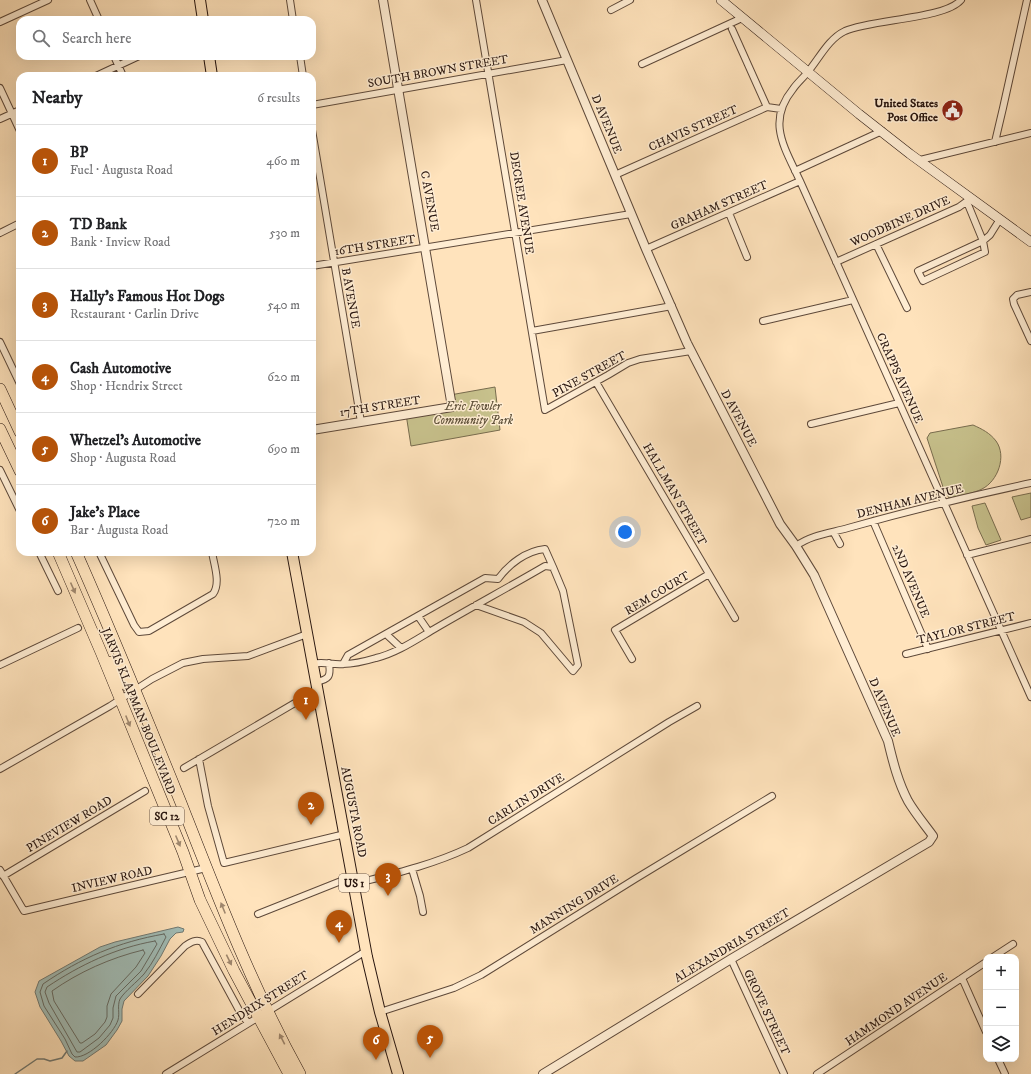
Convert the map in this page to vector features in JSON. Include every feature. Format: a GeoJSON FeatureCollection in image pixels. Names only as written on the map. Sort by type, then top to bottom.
{"type":"FeatureCollection","features":[{"type":"Feature","properties":{"kind":"highway"},"geometry":{"type":"LineString","coordinates":[[0,389],[16,423]]}},
{"type":"Feature","properties":{"kind":"highway"},"geometry":{"type":"LineString","coordinates":[[0,428],[16,462]]}},
{"type":"Feature","properties":{"kind":"highway","name":"JARVIS KLAPMAN BOULEVARD"},"geometry":{"type":"LineString","coordinates":[[60,556],[91,628],[209,919],[263,1014],[300,1074]]}},
{"type":"Feature","properties":{"kind":"highway","name":"JARVIS KLAPMAN BOULEVARD"},"geometry":{"type":"LineString","coordinates":[[78,556],[135,690],[254,983],[263,1014],[289,1074]]}},
{"type":"Feature","properties":{"kind":"highway"},"geometry":{"type":"LineString","coordinates":[[91,628],[120,677],[125,684],[135,690]]}},
{"type":"Feature","properties":{"kind":"highway"},"geometry":{"type":"LineString","coordinates":[[120,700],[131,704],[161,756]]}},
{"type":"Feature","properties":{"kind":"main road"},"geometry":{"type":"LineString","coordinates":[[200,0],[202,16]]}},
{"type":"Feature","properties":{"kind":"main road"},"geometry":{"type":"LineString","coordinates":[[721,0],[808,72],[969,200],[1000,219],[1031,242]]}},
{"type":"Feature","properties":{"kind":"main road"},"geometry":{"type":"LineString","coordinates":[[210,60],[211,72]]}},
{"type":"Feature","properties":{"kind":"main road","name":"AUGUSTA ROAD"},"geometry":{"type":"LineString","coordinates":[[293,556],[366,950],[389,1047],[398,1074]]}},
{"type":"Feature","properties":{"kind":"street"},"geometry":{"type":"LineString","coordinates":[[0,22],[48,0]]}},
{"type":"Feature","properties":{"kind":"street"},"geometry":{"type":"LineString","coordinates":[[90,0],[96,16]]}},
{"type":"Feature","properties":{"kind":"street"},"geometry":{"type":"LineString","coordinates":[[290,0],[292,16]]}},
{"type":"Feature","properties":{"kind":"street","name":"C AVENUE"},"geometry":{"type":"LineString","coordinates":[[383,0],[452,407]]}},
{"type":"Feature","properties":{"kind":"street","name":"DECREE AVENUE"},"geometry":{"type":"LineString","coordinates":[[476,0],[545,410]]}},
{"type":"Feature","properties":{"kind":"street","name":"D AVENUE"},"geometry":{"type":"LineString","coordinates":[[542,0],[646,250],[691,351],[780,524],[796,546],[820,588],[888,741],[895,768],[904,792],[914,810],[933,836]]}},
{"type":"Feature","properties":{"kind":"street"},"geometry":{"type":"LineString","coordinates":[[611,10],[630,0]]}},
{"type":"Feature","properties":{"kind":"street","name":"CRAPPS AVENUE"},"geometry":{"type":"LineString","coordinates":[[961,0],[952,7],[940,11],[866,25],[845,31],[832,41],[808,72],[792,89],[781,109],[778,124],[781,138],[795,171],[1031,697]]}},
{"type":"Feature","properties":{"kind":"street"},"geometry":{"type":"LineString","coordinates":[[995,142],[1029,0]]}},
{"type":"Feature","properties":{"kind":"street"},"geometry":{"type":"LineString","coordinates":[[642,64],[742,18]]}},
{"type":"Feature","properties":{"kind":"street"},"geometry":{"type":"LineString","coordinates":[[732,29],[767,107],[781,109]]}},
{"type":"Feature","properties":{"kind":"street"},"geometry":{"type":"LineString","coordinates":[[116,60],[121,72]]}},
{"type":"Feature","properties":{"kind":"street"},"geometry":{"type":"LineString","coordinates":[[105,72],[131,60]]}},
{"type":"Feature","properties":{"kind":"street"},"geometry":{"type":"LineString","coordinates":[[301,60],[302,72]]}},
{"type":"Feature","properties":{"kind":"street","name":"SOUTH BROWN STREET"},"geometry":{"type":"LineString","coordinates":[[316,104],[567,60]]}},
{"type":"Feature","properties":{"kind":"street"},"geometry":{"type":"LineString","coordinates":[[0,88],[16,122]]}},
{"type":"Feature","properties":{"kind":"street","name":"CHAVIS STREET"},"geometry":{"type":"LineString","coordinates":[[615,175],[767,107]]}},
{"type":"Feature","properties":{"kind":"street"},"geometry":{"type":"LineString","coordinates":[[0,119],[16,112]]}},
{"type":"Feature","properties":{"kind":"street"},"geometry":{"type":"LineString","coordinates":[[795,171],[882,131]]}},
{"type":"Feature","properties":{"kind":"street"},"geometry":{"type":"LineString","coordinates":[[920,160],[1031,133]]}},
{"type":"Feature","properties":{"kind":"street","name":"B AVENUE"},"geometry":{"type":"LineString","coordinates":[[316,154],[361,422]]}},
{"type":"Feature","properties":{"kind":"street","name":"GRAHAM STREET"},"geometry":{"type":"LineString","coordinates":[[646,250],[800,181]]}},
{"type":"Feature","properties":{"kind":"street"},"geometry":{"type":"LineString","coordinates":[[969,200],[983,242],[985,252],[923,281],[918,271],[983,242],[990,235],[1000,219]]}},
{"type":"Feature","properties":{"kind":"street","name":"WOODBINE DRIVE"},"geometry":{"type":"LineString","coordinates":[[836,262],[959,207],[969,200]]}},
{"type":"Feature","properties":{"kind":"street"},"geometry":{"type":"LineString","coordinates":[[729,213],[747,257]]}},
{"type":"Feature","properties":{"kind":"street","name":"16TH STREET"},"geometry":{"type":"LineString","coordinates":[[316,265],[631,214]]}},
{"type":"Feature","properties":{"kind":"street"},"geometry":{"type":"LineString","coordinates":[[0,233],[16,225]]}},
{"type":"Feature","properties":{"kind":"street"},"geometry":{"type":"LineString","coordinates":[[876,244],[907,308]]}},
{"type":"Feature","properties":{"kind":"street"},"geometry":{"type":"LineString","coordinates":[[1031,292],[1017,295],[1013,299],[1031,341]]}},
{"type":"Feature","properties":{"kind":"street"},"geometry":{"type":"LineString","coordinates":[[763,321],[853,300]]}},
{"type":"Feature","properties":{"kind":"street"},"geometry":{"type":"LineString","coordinates":[[532,331],[672,306]]}},
{"type":"Feature","properties":{"kind":"street"},"geometry":{"type":"LineString","coordinates":[[0,342],[16,376]]}},
{"type":"Feature","properties":{"kind":"street","name":"PINE STREET"},"geometry":{"type":"LineString","coordinates":[[545,410],[634,361],[691,351]]}},
{"type":"Feature","properties":{"kind":"street","name":"HALLMAN STREET"},"geometry":{"type":"LineString","coordinates":[[596,382],[735,618]]}},
{"type":"Feature","properties":{"kind":"street"},"geometry":{"type":"LineString","coordinates":[[811,424],[900,403]]}},
{"type":"Feature","properties":{"kind":"street","name":"17TH STREET"},"geometry":{"type":"LineString","coordinates":[[316,429],[452,407]]}},
{"type":"Feature","properties":{"kind":"street"},"geometry":{"type":"LineString","coordinates":[[0,470],[16,503]]}},
{"type":"Feature","properties":{"kind":"street","name":"DENHAM AVENUE"},"geometry":{"type":"LineString","coordinates":[[796,546],[807,539],[834,533],[873,521],[944,503],[1031,484]]}},
{"type":"Feature","properties":{"kind":"street","name":"2ND AVENUE"},"geometry":{"type":"LineString","coordinates":[[873,521],[928,649]]}},
{"type":"Feature","properties":{"kind":"street"},"geometry":{"type":"LineString","coordinates":[[834,533],[840,544]]}},
{"type":"Feature","properties":{"kind":"street"},"geometry":{"type":"LineString","coordinates":[[967,555],[1031,539]]}},
{"type":"Feature","properties":{"kind":"street"},"geometry":{"type":"LineString","coordinates":[[476,605],[524,622],[541,633],[573,671],[578,665],[563,591],[545,549],[537,550],[516,560],[498,579]]}},
{"type":"Feature","properties":{"kind":"street"},"geometry":{"type":"LineString","coordinates":[[41,556],[58,591]]}},
{"type":"Feature","properties":{"kind":"street"},"geometry":{"type":"LineString","coordinates":[[102,556],[134,625],[139,632],[149,631],[213,594],[216,590],[217,580],[213,556]]}},
{"type":"Feature","properties":{"kind":"street"},"geometry":{"type":"LineString","coordinates":[[312,664],[320,662],[343,664],[377,658],[401,648],[545,566],[553,567]]}},
{"type":"Feature","properties":{"kind":"street","name":"REM COURT"},"geometry":{"type":"LineString","coordinates":[[632,659],[615,630],[709,574]]}},
{"type":"Feature","properties":{"kind":"street"},"geometry":{"type":"LineString","coordinates":[[343,664],[348,655],[485,578],[498,579]]}},
{"type":"Feature","properties":{"kind":"street"},"geometry":{"type":"LineString","coordinates":[[498,579],[504,590]]}},
{"type":"Feature","properties":{"kind":"street"},"geometry":{"type":"LineString","coordinates":[[418,616],[429,632]]}},
{"type":"Feature","properties":{"kind":"street","name":"TAYLOR STREET"},"geometry":{"type":"LineString","coordinates":[[906,654],[1031,623]]}},
{"type":"Feature","properties":{"kind":"street"},"geometry":{"type":"LineString","coordinates":[[0,665],[78,628]]}},
{"type":"Feature","properties":{"kind":"street"},"geometry":{"type":"LineString","coordinates":[[0,769],[120,700],[165,672],[188,662],[248,656],[307,634]]}},
{"type":"Feature","properties":{"kind":"street"},"geometry":{"type":"LineString","coordinates":[[386,634],[401,648]]}},
{"type":"Feature","properties":{"kind":"street"},"geometry":{"type":"LineString","coordinates":[[184,768],[326,679],[329,676],[330,671],[329,663]]}},
{"type":"Feature","properties":{"kind":"street","name":"CARLIN DRIVE"},"geometry":{"type":"LineString","coordinates":[[258,914],[341,880],[354,881],[412,869],[449,857],[468,848],[697,706]]}},
{"type":"Feature","properties":{"kind":"street"},"geometry":{"type":"LineString","coordinates":[[198,759],[208,806],[224,863],[345,834]]}},
{"type":"Feature","properties":{"kind":"street","name":"PINEVIEW ROAD"},"geometry":{"type":"LineString","coordinates":[[2,873],[145,791]]}},
{"type":"Feature","properties":{"kind":"street","name":"MANNING DRIVE"},"geometry":{"type":"LineString","coordinates":[[380,1012],[454,988],[481,975],[641,875],[772,796]]}},
{"type":"Feature","properties":{"kind":"street","name":"ALEXANDRIA STREET"},"geometry":{"type":"LineString","coordinates":[[543,1074],[731,959],[929,842],[933,836]]}},
{"type":"Feature","properties":{"kind":"street","name":"INVIEW ROAD"},"geometry":{"type":"LineString","coordinates":[[2,873],[24,911],[206,868]]}},
{"type":"Feature","properties":{"kind":"street"},"geometry":{"type":"LineString","coordinates":[[412,869],[423,912]]}},
{"type":"Feature","properties":{"kind":"street"},"geometry":{"type":"LineString","coordinates":[[138,994],[184,946],[198,940],[202,942],[240,1012],[248,1023]]}},
{"type":"Feature","properties":{"kind":"street"},"geometry":{"type":"LineString","coordinates":[[998,954],[1013,944]]}},
{"type":"Feature","properties":{"kind":"street","name":"HENDRIX STREET"},"geometry":{"type":"LineString","coordinates":[[166,1074],[366,950]]}},
{"type":"Feature","properties":{"kind":"street","name":"GROVE STREET"},"geometry":{"type":"LineString","coordinates":[[731,959],[784,1074]]}},
{"type":"Feature","properties":{"kind":"street","name":"HAMMOND AVENUE"},"geometry":{"type":"LineString","coordinates":[[817,1074],[983,964]]}},
{"type":"Feature","properties":{"kind":"street"},"geometry":{"type":"LineString","coordinates":[[962,978],[983,1026]]}},
{"type":"Feature","properties":{"kind":"street"},"geometry":{"type":"LineString","coordinates":[[999,1062],[1005,1074]]}},
{"type":"Feature","properties":{"kind":"green space","name":"Eric Fowler Community Park"},"geometry":{"type":"Polygon","coordinates":[[[495,387],[500,430],[411,446],[406,414],[452,407],[450,395],[495,387]]]}},
{"type":"Feature","properties":{"kind":"green space"},"geometry":{"type":"Polygon","coordinates":[[[973,425],[986,432],[996,441],[1001,454],[999,468],[988,485],[982,489],[949,498],[943,487],[927,438],[930,433],[973,425]]]}},
{"type":"Feature","properties":{"kind":"green space"},"geometry":{"type":"Polygon","coordinates":[[[1031,493],[1031,517],[1021,520],[1012,497],[1031,493]]]}},
{"type":"Feature","properties":{"kind":"green space"},"geometry":{"type":"Polygon","coordinates":[[[985,503],[1001,540],[986,545],[978,528],[972,506],[985,503]]]}},
{"type":"Feature","properties":{"kind":"water"},"geometry":{"type":"Polygon","coordinates":[[[178,927],[184,929],[183,932],[176,933],[170,939],[148,976],[124,1001],[122,1021],[106,1045],[83,1061],[75,1061],[69,1056],[40,1007],[35,992],[39,981],[100,947],[178,927]]]}},
{"type":"Feature","properties":{"kind":"waterway"},"geometry":{"type":"LineString","coordinates":[[15,1074],[37,1059],[50,1061],[62,1058],[67,1051]]}},
{"type":"Feature","properties":{"kind":"place","name":"United States Post Office"},"geometry":{"type":"Point","coordinates":[953,110]}},
{"type":"Feature","properties":{"kind":"place","name":"BP"},"geometry":{"type":"Point","coordinates":[306,720]}},
{"type":"Feature","properties":{"kind":"place","name":"TD Bank"},"geometry":{"type":"Point","coordinates":[311,825]}},
{"type":"Feature","properties":{"kind":"place","name":"Hally's Famous Hot Dogs"},"geometry":{"type":"Point","coordinates":[388,896]}},
{"type":"Feature","properties":{"kind":"place","name":"Cash Automotive"},"geometry":{"type":"Point","coordinates":[339,943]}},
{"type":"Feature","properties":{"kind":"place","name":"Whetzel's Automotive"},"geometry":{"type":"Point","coordinates":[430,1058]}},
{"type":"Feature","properties":{"kind":"place","name":"Jake's Place"},"geometry":{"type":"Point","coordinates":[376,1060]}}]}
